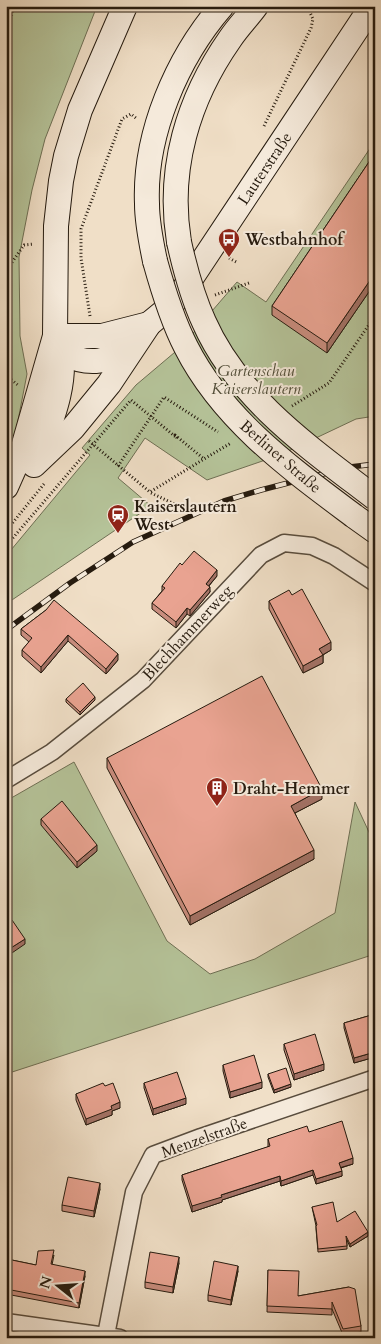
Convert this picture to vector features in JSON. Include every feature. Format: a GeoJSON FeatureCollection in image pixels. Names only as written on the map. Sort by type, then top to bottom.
{"type":"FeatureCollection","features":[{"type":"Feature","properties":{"kind":"main road"},"geometry":{"type":"LineString","coordinates":[[34,465],[54,413],[61,376],[55,243],[61,182],[73,132],[92,82],[125,6]]}},
{"type":"Feature","properties":{"kind":"main road","name":"Berliner Straße"},"geometry":{"type":"LineString","coordinates":[[222,6],[194,43],[184,61],[168,97],[158,128],[150,162],[146,202],[155,261],[172,314],[186,348],[217,394],[240,421],[268,448],[375,531]]}},
{"type":"Feature","properties":{"kind":"main road","name":"Berliner Straße"},"geometry":{"type":"LineString","coordinates":[[256,6],[219,55],[206,76],[191,111],[181,145],[175,183],[175,218],[179,242],[196,304],[204,323],[230,367],[278,421],[323,459],[375,498]]}},
{"type":"Feature","properties":{"kind":"main road","name":"Lauterstraße"},"geometry":{"type":"LineString","coordinates":[[59,345],[86,361],[103,361],[114,357],[143,333],[166,310],[192,278],[372,6]]}},
{"type":"Feature","properties":{"kind":"main road","name":"Lauterstraße"},"geometry":{"type":"LineString","coordinates":[[59,345],[126,331],[143,333]]}},
{"type":"Feature","properties":{"kind":"main road"},"geometry":{"type":"LineString","coordinates":[[6,502],[34,465],[73,428],[110,384],[143,333]]}},
{"type":"Feature","properties":{"kind":"main road"},"geometry":{"type":"LineString","coordinates":[[6,487],[59,345]]}},
{"type":"Feature","properties":{"kind":"street","name":"Blechhammerweg"},"geometry":{"type":"LineString","coordinates":[[6,780],[52,752],[143,680],[260,555],[284,543],[312,546],[334,556],[375,583]]}},
{"type":"Feature","properties":{"kind":"street","name":"Menzelstraße"},"geometry":{"type":"LineString","coordinates":[[113,1336],[134,1192],[153,1155],[375,1078]]}},
{"type":"Feature","properties":{"kind":"street"},"geometry":{"type":"LineString","coordinates":[[6,1322],[113,1336]]}},
{"type":"Feature","properties":{"kind":"path"},"geometry":{"type":"LineString","coordinates":[[6,36],[14,6]]}},
{"type":"Feature","properties":{"kind":"path"},"geometry":{"type":"LineString","coordinates":[[262,130],[311,28],[313,19],[307,6]]}},
{"type":"Feature","properties":{"kind":"path"},"geometry":{"type":"LineString","coordinates":[[92,337],[81,258],[81,229],[122,118],[131,114],[140,122]]}},
{"type":"Feature","properties":{"kind":"path"},"geometry":{"type":"LineString","coordinates":[[6,270],[24,245],[55,243]]}},
{"type":"Feature","properties":{"kind":"path"},"geometry":{"type":"LineString","coordinates":[[229,258],[238,263]]}},
{"type":"Feature","properties":{"kind":"path"},"geometry":{"type":"LineString","coordinates":[[216,294],[249,283]]}},
{"type":"Feature","properties":{"kind":"path"},"geometry":{"type":"LineString","coordinates":[[118,466],[164,397],[233,442]]}},
{"type":"Feature","properties":{"kind":"path"},"geometry":{"type":"LineString","coordinates":[[6,546],[131,400],[177,438]]}},
{"type":"Feature","properties":{"kind":"path"},"geometry":{"type":"LineString","coordinates":[[83,436],[150,492],[183,508]]}},
{"type":"Feature","properties":{"kind":"path"},"geometry":{"type":"LineString","coordinates":[[150,492],[204,459]]}},
{"type":"Feature","properties":{"kind":"green space"},"geometry":{"type":"Polygon","coordinates":[[[6,6],[97,6],[45,139],[32,190],[19,257],[20,336],[27,374],[14,441],[6,457],[6,6]]]}},
{"type":"Feature","properties":{"kind":"green space","name":"Gartenschau Kaiserslautern"},"geometry":{"type":"Polygon","coordinates":[[[375,141],[375,416],[356,419],[280,455],[207,480],[145,438],[118,478],[151,506],[6,604],[6,556],[90,455],[82,448],[136,385],[181,347],[237,282],[266,302],[375,141]]]}},
{"type":"Feature","properties":{"kind":"green space"},"geometry":{"type":"Polygon","coordinates":[[[74,762],[167,941],[210,974],[255,959],[335,913],[355,802],[375,845],[375,954],[6,1074],[6,801],[74,762]]]}},
{"type":"Feature","properties":{"kind":"building"},"geometry":{"type":"Polygon","coordinates":[[[375,153],[375,273],[327,343],[272,306],[375,153]]]}},
{"type":"Feature","properties":{"kind":"building"},"geometry":{"type":"Polygon","coordinates":[[[194,551],[217,570],[206,584],[210,587],[190,610],[187,608],[176,622],[152,603],[165,588],[162,586],[180,563],[182,565],[194,551]]]}},
{"type":"Feature","properties":{"kind":"building"},"geometry":{"type":"Polygon","coordinates":[[[302,589],[331,642],[319,649],[323,655],[303,666],[269,601],[289,590],[292,595],[302,589]]]}},
{"type":"Feature","properties":{"kind":"building"},"geometry":{"type":"Polygon","coordinates":[[[54,600],[118,654],[106,669],[68,635],[41,667],[22,650],[32,638],[21,629],[46,610],[54,600]]]}},
{"type":"Feature","properties":{"kind":"building","name":"Draht-Hemmer"},"geometry":{"type":"Polygon","coordinates":[[[262,676],[322,789],[291,806],[314,850],[190,916],[107,758],[262,676]]]}},
{"type":"Feature","properties":{"kind":"building"},"geometry":{"type":"Polygon","coordinates":[[[83,683],[95,697],[80,712],[66,699],[83,683]]]}},
{"type":"Feature","properties":{"kind":"building"},"geometry":{"type":"Polygon","coordinates":[[[62,801],[97,845],[77,862],[41,819],[62,801]]]}},
{"type":"Feature","properties":{"kind":"building"},"geometry":{"type":"Polygon","coordinates":[[[12,920],[25,939],[6,951],[6,924],[12,920]]]}},
{"type":"Feature","properties":{"kind":"building"},"geometry":{"type":"Polygon","coordinates":[[[375,1014],[375,1052],[354,1058],[344,1023],[375,1014]]]}},
{"type":"Feature","properties":{"kind":"building"},"geometry":{"type":"Polygon","coordinates":[[[315,1034],[324,1064],[294,1074],[284,1044],[315,1034]]]}},
{"type":"Feature","properties":{"kind":"building"},"geometry":{"type":"Polygon","coordinates":[[[254,1055],[262,1082],[230,1092],[223,1065],[254,1055]]]}},
{"type":"Feature","properties":{"kind":"building"},"geometry":{"type":"Polygon","coordinates":[[[286,1068],[291,1084],[274,1090],[268,1074],[286,1068]]]}},
{"type":"Feature","properties":{"kind":"building"},"geometry":{"type":"Polygon","coordinates":[[[177,1072],[186,1098],[153,1109],[144,1083],[177,1072]]]}},
{"type":"Feature","properties":{"kind":"building"},"geometry":{"type":"Polygon","coordinates":[[[103,1083],[105,1086],[113,1083],[120,1102],[111,1106],[112,1109],[86,1119],[76,1094],[103,1083]]]}},
{"type":"Feature","properties":{"kind":"building"},"geometry":{"type":"Polygon","coordinates":[[[342,1121],[353,1158],[339,1163],[342,1171],[316,1179],[313,1170],[281,1181],[280,1176],[192,1206],[182,1175],[270,1146],[268,1139],[307,1126],[309,1132],[342,1121]]]}},
{"type":"Feature","properties":{"kind":"building"},"geometry":{"type":"Polygon","coordinates":[[[68,1177],[100,1183],[94,1211],[62,1205],[68,1177]]]}},
{"type":"Feature","properties":{"kind":"building"},"geometry":{"type":"Polygon","coordinates":[[[333,1202],[337,1222],[355,1211],[368,1232],[350,1244],[346,1236],[347,1246],[318,1249],[317,1225],[312,1207],[333,1202]]]}},
{"type":"Feature","properties":{"kind":"building"},"geometry":{"type":"Polygon","coordinates":[[[54,1250],[51,1264],[85,1271],[79,1303],[6,1289],[6,1257],[7,1259],[36,1265],[38,1251],[54,1250]]]}},
{"type":"Feature","properties":{"kind":"building"},"geometry":{"type":"Polygon","coordinates":[[[150,1252],[179,1257],[173,1287],[145,1282],[150,1252]]]}},
{"type":"Feature","properties":{"kind":"building"},"geometry":{"type":"Polygon","coordinates":[[[214,1261],[238,1266],[231,1300],[208,1295],[214,1261]]]}},
{"type":"Feature","properties":{"kind":"building"},"geometry":{"type":"Polygon","coordinates":[[[268,1270],[299,1271],[298,1296],[349,1287],[355,1289],[361,1326],[343,1329],[332,1302],[332,1309],[267,1306],[268,1270]]]}},
{"type":"Feature","properties":{"kind":"railway"},"geometry":{"type":"LineString","coordinates":[[6,630],[70,583],[133,542],[224,501],[350,467],[375,464]]}},
{"type":"Feature","properties":{"kind":"place","name":"Westbahnhof"},"geometry":{"type":"Point","coordinates":[229,258]}},
{"type":"Feature","properties":{"kind":"place","name":"Kaiserslautern West"},"geometry":{"type":"Point","coordinates":[118,534]}},
{"type":"Feature","properties":{"kind":"place","name":"Draht-Hemmer"},"geometry":{"type":"Point","coordinates":[217,807]}}]}
